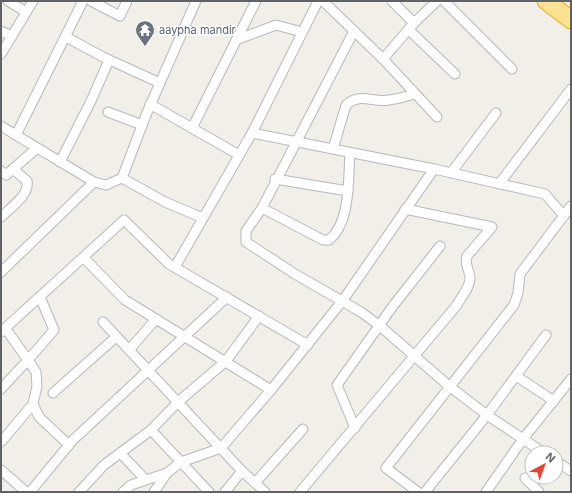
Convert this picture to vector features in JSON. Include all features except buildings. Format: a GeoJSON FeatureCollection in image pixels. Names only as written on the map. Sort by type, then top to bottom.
{"type":"FeatureCollection","features":[{"type":"Feature","properties":{"kind":"highway"},"geometry":{"type":"LineString","coordinates":[[546,1],[571,20]]}},
{"type":"Feature","properties":{"kind":"highway"},"geometry":{"type":"LineString","coordinates":[[565,1],[571,5]]}},
{"type":"Feature","properties":{"kind":"street"},"geometry":{"type":"LineString","coordinates":[[8,1],[26,12]]}},
{"type":"Feature","properties":{"kind":"street"},"geometry":{"type":"LineString","coordinates":[[1,54],[33,1]]}},
{"type":"Feature","properties":{"kind":"street"},"geometry":{"type":"LineString","coordinates":[[16,135],[83,1]]}},
{"type":"Feature","properties":{"kind":"street"},"geometry":{"type":"LineString","coordinates":[[91,1],[120,16],[128,1]]}},
{"type":"Feature","properties":{"kind":"street"},"geometry":{"type":"LineString","coordinates":[[1,126],[94,182],[106,185],[122,178],[150,104],[196,1]]}},
{"type":"Feature","properties":{"kind":"street"},"geometry":{"type":"LineString","coordinates":[[192,128],[256,1]]}},
{"type":"Feature","properties":{"kind":"street"},"geometry":{"type":"LineString","coordinates":[[175,267],[252,133],[318,1]]}},
{"type":"Feature","properties":{"kind":"street"},"geometry":{"type":"LineString","coordinates":[[323,1],[383,59],[437,117]]}},
{"type":"Feature","properties":{"kind":"street"},"geometry":{"type":"LineString","coordinates":[[392,1],[411,26],[455,74]]}},
{"type":"Feature","properties":{"kind":"street"},"geometry":{"type":"LineString","coordinates":[[383,59],[411,26],[437,1]]}},
{"type":"Feature","properties":{"kind":"street"},"geometry":{"type":"LineString","coordinates":[[444,1],[512,69]]}},
{"type":"Feature","properties":{"kind":"street"},"geometry":{"type":"LineString","coordinates":[[236,40],[276,25],[302,32]]}},
{"type":"Feature","properties":{"kind":"street"},"geometry":{"type":"LineString","coordinates":[[1,31],[12,36]]}},
{"type":"Feature","properties":{"kind":"street"},"geometry":{"type":"LineString","coordinates":[[354,31],[275,179],[262,208],[246,231],[246,242],[294,274],[343,300],[380,326],[449,386],[487,415],[532,445]]}},
{"type":"Feature","properties":{"kind":"street"},"geometry":{"type":"LineString","coordinates":[[66,37],[109,60],[160,83]]}},
{"type":"Feature","properties":{"kind":"street"},"geometry":{"type":"LineString","coordinates":[[60,162],[91,101],[109,60]]}},
{"type":"Feature","properties":{"kind":"street"},"geometry":{"type":"LineString","coordinates":[[499,184],[571,89]]}},
{"type":"Feature","properties":{"kind":"street"},"geometry":{"type":"LineString","coordinates":[[333,149],[346,105],[351,101],[362,97],[388,101],[415,94]]}},
{"type":"Feature","properties":{"kind":"street"},"geometry":{"type":"LineString","coordinates":[[150,104],[239,155]]}},
{"type":"Feature","properties":{"kind":"street"},"geometry":{"type":"LineString","coordinates":[[108,112],[142,125]]}},
{"type":"Feature","properties":{"kind":"street"},"geometry":{"type":"LineString","coordinates":[[450,173],[496,113]]}},
{"type":"Feature","properties":{"kind":"street"},"geometry":{"type":"LineString","coordinates":[[252,133],[450,173],[544,194],[564,216]]}},
{"type":"Feature","properties":{"kind":"street"},"geometry":{"type":"LineString","coordinates":[[5,174],[37,148]]}},
{"type":"Feature","properties":{"kind":"street"},"geometry":{"type":"LineString","coordinates":[[262,208],[323,240],[329,240],[334,235],[346,210],[350,153]]}},
{"type":"Feature","properties":{"kind":"street"},"geometry":{"type":"LineString","coordinates":[[154,492],[167,473],[181,462],[221,448],[271,390],[343,300],[405,209],[434,170]]}},
{"type":"Feature","properties":{"kind":"street"},"geometry":{"type":"LineString","coordinates":[[1,217],[25,193],[28,186],[27,181],[5,174]]}},
{"type":"Feature","properties":{"kind":"street"},"geometry":{"type":"LineString","coordinates":[[122,178],[165,202],[203,218]]}},
{"type":"Feature","properties":{"kind":"street"},"geometry":{"type":"LineString","coordinates":[[275,179],[348,191]]}},
{"type":"Feature","properties":{"kind":"street"},"geometry":{"type":"LineString","coordinates":[[1,272],[94,182]]}},
{"type":"Feature","properties":{"kind":"street"},"geometry":{"type":"LineString","coordinates":[[418,492],[386,468],[514,305],[518,293],[520,274],[571,206]]}},
{"type":"Feature","properties":{"kind":"street"},"geometry":{"type":"LineString","coordinates":[[300,492],[416,356],[457,305],[469,284],[470,277],[465,261],[467,256],[492,227],[405,209]]}},
{"type":"Feature","properties":{"kind":"street"},"geometry":{"type":"LineString","coordinates":[[1,442],[33,404],[37,386],[36,372],[3,330],[84,258],[124,220],[169,264],[308,345]]}},
{"type":"Feature","properties":{"kind":"street"},"geometry":{"type":"LineString","coordinates":[[355,428],[337,385],[440,246]]}},
{"type":"Feature","properties":{"kind":"street"},"geometry":{"type":"LineString","coordinates":[[84,258],[125,300],[271,390]]}},
{"type":"Feature","properties":{"kind":"street"},"geometry":{"type":"LineString","coordinates":[[2,384],[28,360],[54,330],[40,297]]}},
{"type":"Feature","properties":{"kind":"street"},"geometry":{"type":"LineString","coordinates":[[30,492],[69,445],[227,297]]}},
{"type":"Feature","properties":{"kind":"street"},"geometry":{"type":"LineString","coordinates":[[79,492],[104,465],[151,430],[178,402],[226,361],[259,316]]}},
{"type":"Feature","properties":{"kind":"street"},"geometry":{"type":"LineString","coordinates":[[128,350],[156,319]]}},
{"type":"Feature","properties":{"kind":"street"},"geometry":{"type":"LineString","coordinates":[[103,322],[242,471],[265,492]]}},
{"type":"Feature","properties":{"kind":"street"},"geometry":{"type":"LineString","coordinates":[[425,492],[487,415],[546,336]]}},
{"type":"Feature","properties":{"kind":"street"},"geometry":{"type":"LineString","coordinates":[[53,393],[116,337]]}},
{"type":"Feature","properties":{"kind":"street"},"geometry":{"type":"LineString","coordinates":[[516,376],[554,401]]}},
{"type":"Feature","properties":{"kind":"street"},"geometry":{"type":"LineString","coordinates":[[486,492],[523,439],[571,379]]}},
{"type":"Feature","properties":{"kind":"street"},"geometry":{"type":"LineString","coordinates":[[33,404],[39,417],[69,445]]}},
{"type":"Feature","properties":{"kind":"street"},"geometry":{"type":"LineString","coordinates":[[151,430],[209,492]]}},
{"type":"Feature","properties":{"kind":"street"},"geometry":{"type":"LineString","coordinates":[[255,483],[303,430]]}},
{"type":"Feature","properties":{"kind":"street"},"geometry":{"type":"LineString","coordinates":[[120,454],[145,479]]}},
{"type":"Feature","properties":{"kind":"street"},"geometry":{"type":"LineString","coordinates":[[1,470],[26,492]]}},
{"type":"Feature","properties":{"kind":"street"},"geometry":{"type":"LineString","coordinates":[[225,492],[242,471]]}},
{"type":"Feature","properties":{"kind":"street"},"geometry":{"type":"LineString","coordinates":[[123,492],[130,485],[167,473]]}},
{"type":"Feature","properties":{"kind":"street"},"geometry":{"type":"LineString","coordinates":[[532,485],[540,492]]}},
{"type":"Feature","properties":{"kind":"place","name":"aaypha mandir"},"geometry":{"type":"Point","coordinates":[145,47]}}]}
